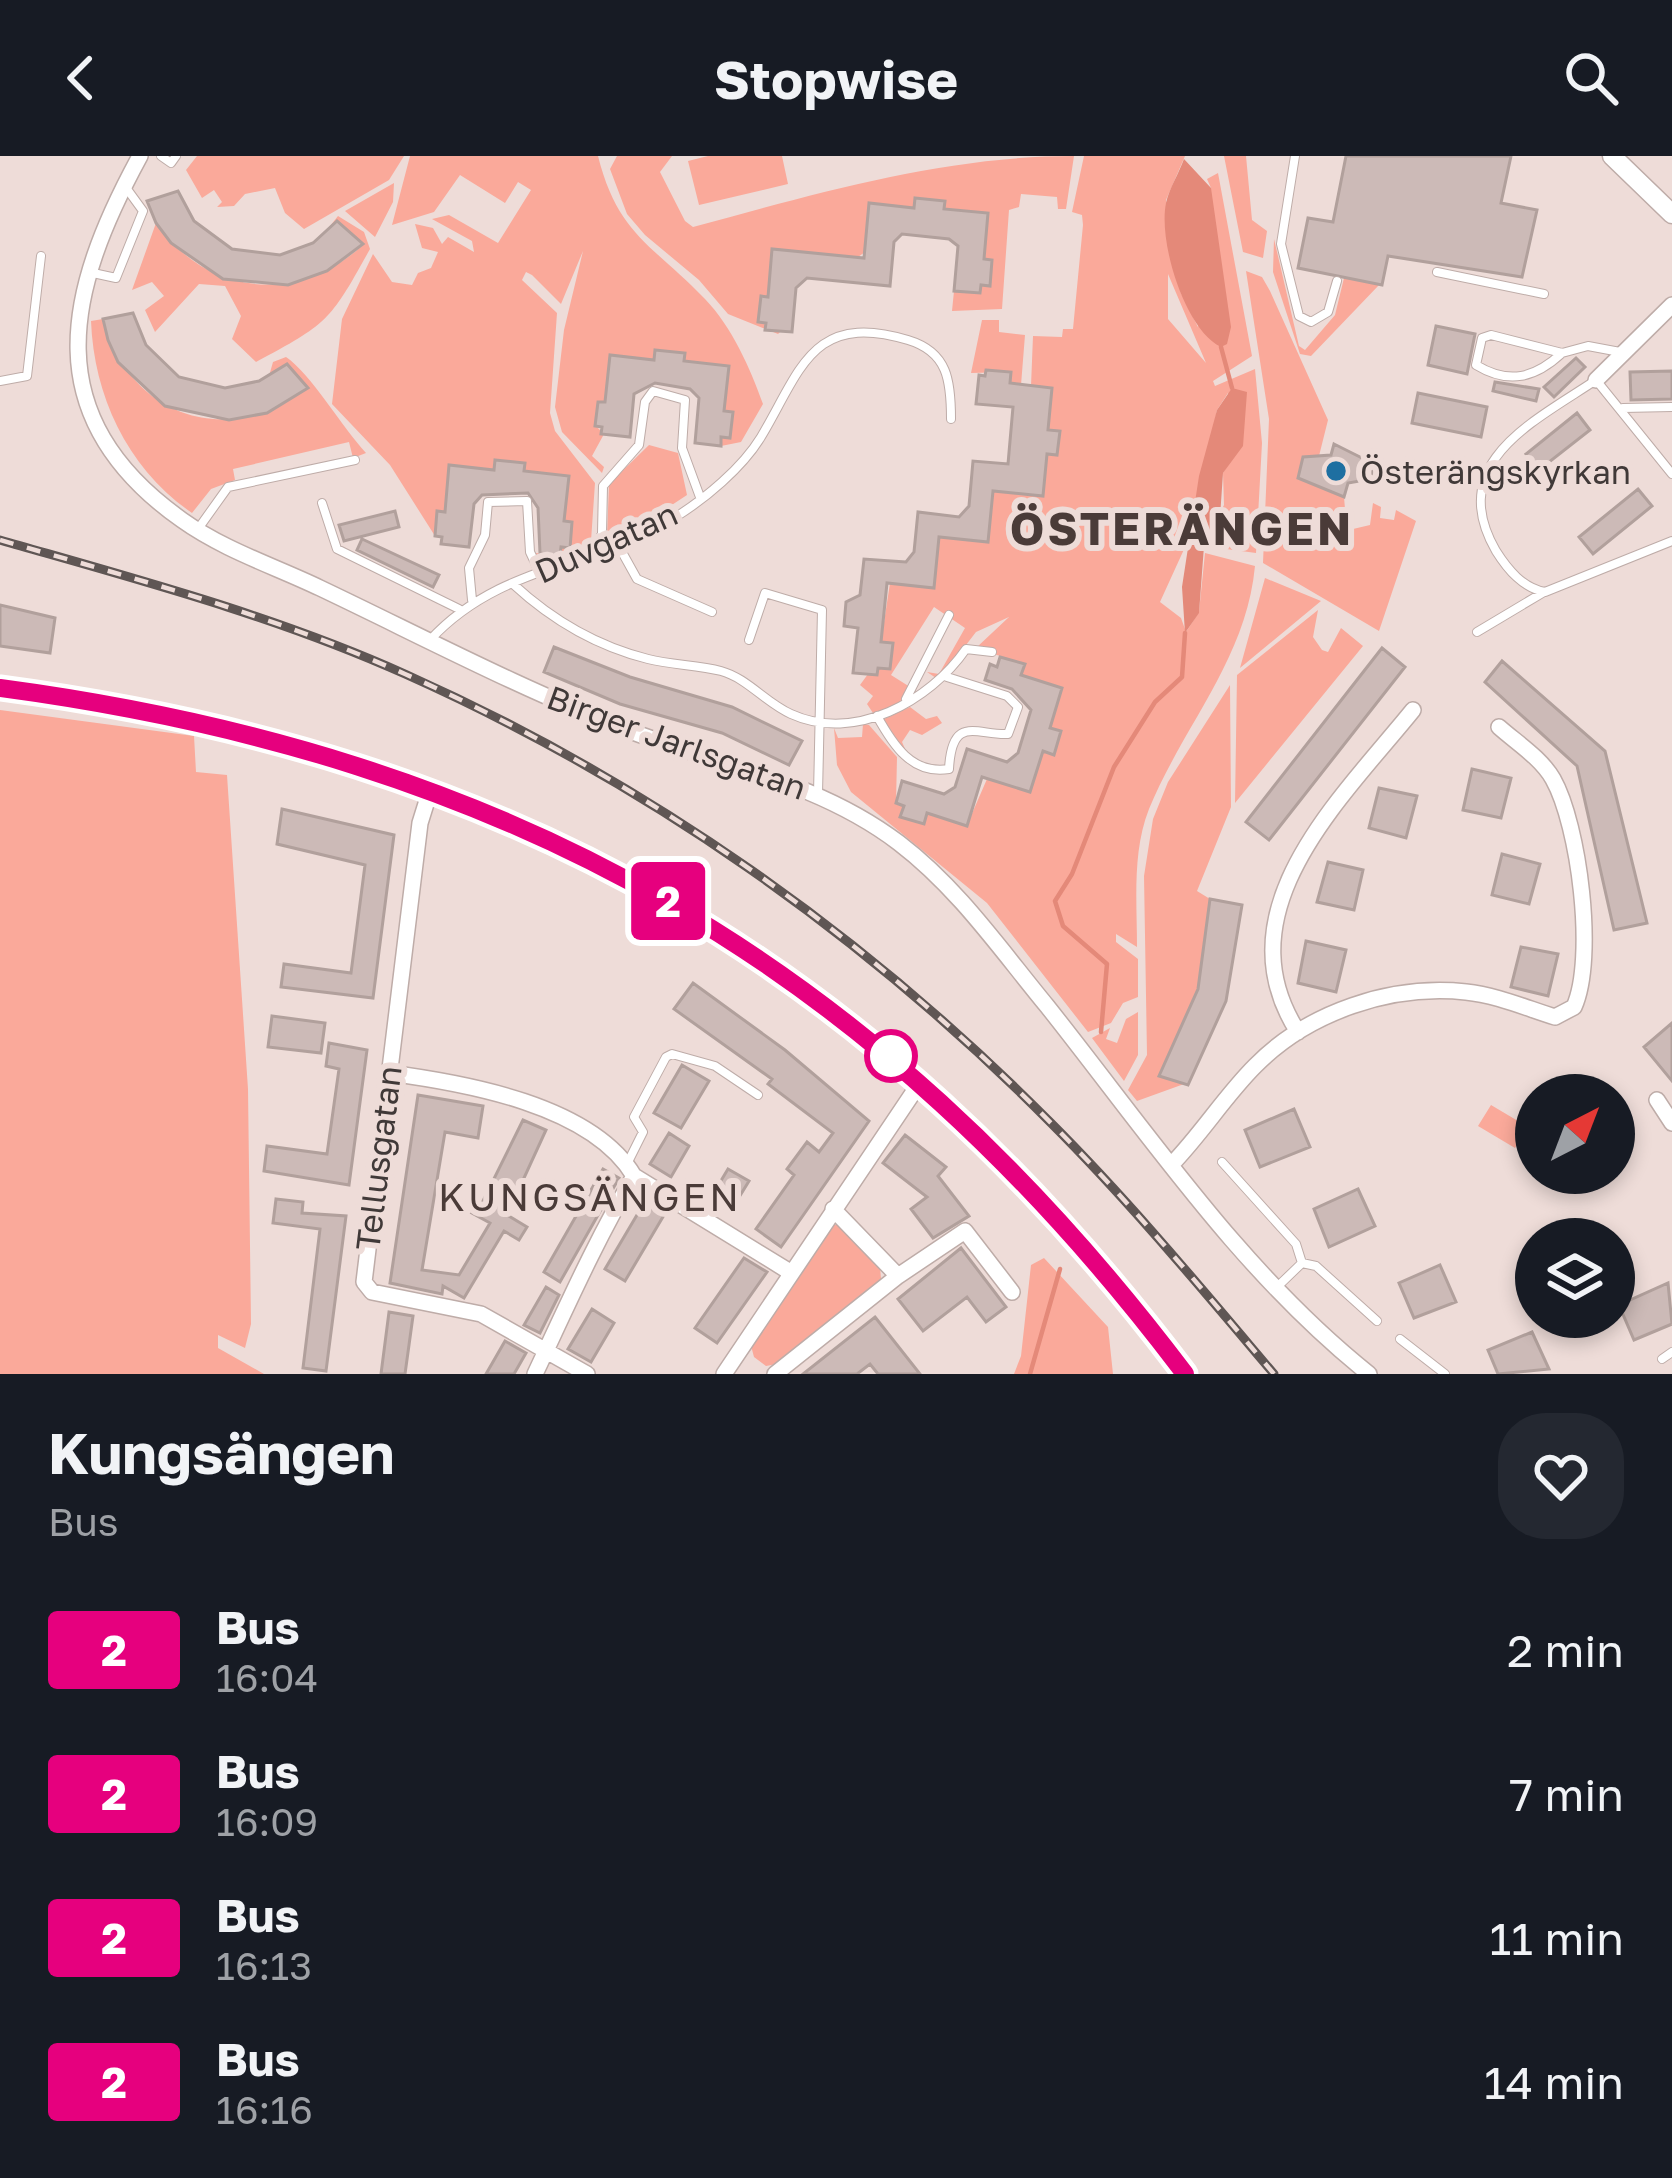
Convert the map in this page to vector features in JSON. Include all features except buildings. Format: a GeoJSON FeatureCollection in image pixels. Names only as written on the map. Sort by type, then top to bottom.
{"type":"FeatureCollection","features":[{"type":"Feature","properties":{"kind":"street","name":"Birger Jarlsgatan"},"geometry":{"type":"LineString","coordinates":[[140,156],[85,271],[76,324],[79,369],[90,404],[145,490],[197,530],[430,641],[633,732],[818,794],[903,845],[974,913],[1274,1289],[1369,1374]]}},
{"type":"Feature","properties":{"kind":"street"},"geometry":{"type":"LineString","coordinates":[[1612,156],[1672,214]]}},
{"type":"Feature","properties":{"kind":"street"},"geometry":{"type":"LineString","coordinates":[[1596,380],[1672,304]]}},
{"type":"Feature","properties":{"kind":"street"},"geometry":{"type":"LineString","coordinates":[[0,688],[197,721],[430,790],[556,843],[667,901],[816,998],[921,1081],[1075,1235],[1186,1374]]}},
{"type":"Feature","properties":{"kind":"street"},"geometry":{"type":"LineString","coordinates":[[1298,1032],[1272,970],[1276,919],[1288,874],[1311,836],[1413,710]]}},
{"type":"Feature","properties":{"kind":"street"},"geometry":{"type":"LineString","coordinates":[[1172,1164],[1205,1130],[1239,1082],[1298,1032],[1354,1005],[1407,993],[1465,992],[1555,1017],[1566,1014],[1581,992],[1588,946],[1559,794],[1543,766],[1499,727]]}},
{"type":"Feature","properties":{"kind":"street","name":"Tellusgatan"},"geometry":{"type":"LineString","coordinates":[[430,790],[420,823],[365,1288],[468,1310],[547,1348],[587,1374]]}},
{"type":"Feature","properties":{"kind":"street"},"geometry":{"type":"LineString","coordinates":[[389,1073],[520,1100],[604,1142],[631,1170],[790,1272]]}},
{"type":"Feature","properties":{"kind":"street"},"geometry":{"type":"LineString","coordinates":[[724,1374],[921,1081]]}},
{"type":"Feature","properties":{"kind":"street"},"geometry":{"type":"LineString","coordinates":[[1657,1100],[1672,1123]]}},
{"type":"Feature","properties":{"kind":"street"},"geometry":{"type":"LineString","coordinates":[[535,1374],[570,1309],[586,1257],[631,1170]]}},
{"type":"Feature","properties":{"kind":"street"},"geometry":{"type":"LineString","coordinates":[[832,1209],[898,1276]]}},
{"type":"Feature","properties":{"kind":"street"},"geometry":{"type":"LineString","coordinates":[[775,1374],[898,1276],[965,1231],[1012,1292]]}},
{"type":"Feature","properties":{"kind":"street"},"geometry":{"type":"LineString","coordinates":[[735,1358],[747,1374]]}},
{"type":"Feature","properties":{"kind":"lane"},"geometry":{"type":"LineString","coordinates":[[161,156],[171,163],[176,156]]}},
{"type":"Feature","properties":{"kind":"lane"},"geometry":{"type":"LineString","coordinates":[[1295,156],[1281,244],[1299,316],[1311,322],[1328,312],[1337,281]]}},
{"type":"Feature","properties":{"kind":"lane"},"geometry":{"type":"LineString","coordinates":[[85,271],[116,278],[142,211],[124,184]]}},
{"type":"Feature","properties":{"kind":"lane"},"geometry":{"type":"LineString","coordinates":[[0,382],[27,376],[41,256]]}},
{"type":"Feature","properties":{"kind":"lane"},"geometry":{"type":"LineString","coordinates":[[1437,272],[1544,294]]}},
{"type":"Feature","properties":{"kind":"lane","name":"Duvgatan"},"geometry":{"type":"LineString","coordinates":[[430,641],[472,600],[674,518],[747,456],[802,357],[842,334],[891,335],[926,345],[941,358],[949,378],[951,419]]}},
{"type":"Feature","properties":{"kind":"lane"},"geometry":{"type":"LineString","coordinates":[[1562,353],[1491,335],[1482,338],[1476,365],[1523,379],[1542,372],[1562,353],[1588,346],[1622,352]]}},
{"type":"Feature","properties":{"kind":"lane"},"geometry":{"type":"LineString","coordinates":[[1545,592],[1519,579],[1494,546],[1481,518],[1480,481],[1513,438],[1596,380],[1624,408],[1672,474]]}},
{"type":"Feature","properties":{"kind":"lane"},"geometry":{"type":"LineString","coordinates":[[595,551],[602,533],[604,486],[639,445],[645,402],[653,392],[685,400],[682,448],[700,497]]}},
{"type":"Feature","properties":{"kind":"lane"},"geometry":{"type":"LineString","coordinates":[[1624,408],[1672,407]]}},
{"type":"Feature","properties":{"kind":"lane"},"geometry":{"type":"LineString","coordinates":[[197,530],[229,488],[355,460]]}},
{"type":"Feature","properties":{"kind":"lane"},"geometry":{"type":"LineString","coordinates":[[472,600],[469,568],[484,535],[488,502],[527,501],[530,552],[539,571]]}},
{"type":"Feature","properties":{"kind":"lane"},"geometry":{"type":"LineString","coordinates":[[322,503],[337,549],[459,609]]}},
{"type":"Feature","properties":{"kind":"lane"},"geometry":{"type":"LineString","coordinates":[[1477,632],[1545,592],[1672,541]]}},
{"type":"Feature","properties":{"kind":"lane"},"geometry":{"type":"LineString","coordinates":[[617,543],[637,579],[712,612]]}},
{"type":"Feature","properties":{"kind":"lane"},"geometry":{"type":"LineString","coordinates":[[513,584],[543,611],[586,637],[625,654],[717,670],[793,715],[823,723],[896,709],[947,677],[967,649],[992,652]]}},
{"type":"Feature","properties":{"kind":"lane"},"geometry":{"type":"LineString","coordinates":[[748,640],[765,593],[823,610],[818,794]]}},
{"type":"Feature","properties":{"kind":"lane"},"geometry":{"type":"LineString","coordinates":[[896,709],[923,673],[949,615]]}},
{"type":"Feature","properties":{"kind":"lane"},"geometry":{"type":"LineString","coordinates":[[878,716],[910,762],[932,770],[949,769],[957,740],[967,731],[980,726],[1008,734],[1018,707],[1007,696],[947,677]]}},
{"type":"Feature","properties":{"kind":"lane"},"geometry":{"type":"LineString","coordinates":[[631,1170],[643,1132],[634,1117],[666,1057],[672,1054],[715,1066],[758,1095]]}},
{"type":"Feature","properties":{"kind":"lane"},"geometry":{"type":"LineString","coordinates":[[1222,1162],[1296,1244],[1302,1263]]}},
{"type":"Feature","properties":{"kind":"lane"},"geometry":{"type":"LineString","coordinates":[[1274,1289],[1302,1263]]}},
{"type":"Feature","properties":{"kind":"lane"},"geometry":{"type":"LineString","coordinates":[[1302,1263],[1316,1266],[1377,1321]]}},
{"type":"Feature","properties":{"kind":"lane"},"geometry":{"type":"LineString","coordinates":[[1400,1339],[1445,1374]]}},
{"type":"Feature","properties":{"kind":"lane"},"geometry":{"type":"LineString","coordinates":[[1662,1359],[1672,1352]]}},
{"type":"Feature","properties":{"kind":"shaded area"},"geometry":{"type":"Polygon","coordinates":[[[197,156],[404,156],[389,180],[304,229],[285,213],[275,188],[245,194],[234,206],[217,207],[222,202],[214,190],[202,198],[186,170],[197,156]]]}},
{"type":"Feature","properties":{"kind":"shaded area"},"geometry":{"type":"Polygon","coordinates":[[[410,156],[598,156],[606,183],[627,221],[705,299],[739,348],[763,404],[741,442],[721,446],[721,437],[730,437],[732,413],[724,411],[728,366],[684,361],[684,353],[656,350],[654,360],[610,356],[605,402],[598,402],[595,425],[604,434],[592,456],[604,467],[602,473],[562,432],[555,407],[564,330],[583,251],[561,304],[532,275],[526,272],[522,280],[557,313],[550,413],[555,431],[595,483],[591,541],[588,546],[541,563],[537,562],[535,553],[560,555],[561,547],[570,547],[572,523],[564,521],[568,476],[524,471],[524,463],[496,460],[494,470],[450,465],[445,512],[437,512],[435,536],[390,465],[332,404],[342,319],[373,254],[392,282],[412,285],[418,273],[431,268],[438,252],[422,248],[415,224],[433,228],[442,244],[448,237],[474,252],[472,241],[432,219],[449,215],[498,243],[531,190],[518,182],[505,203],[460,175],[434,212],[392,225],[410,156]]]}},
{"type":"Feature","properties":{"kind":"shaded area"},"geometry":{"type":"Polygon","coordinates":[[[617,156],[672,156],[660,172],[685,221],[693,227],[929,170],[1074,156],[1066,209],[1058,209],[1057,197],[1021,194],[1019,207],[1009,210],[1002,309],[952,311],[954,291],[980,293],[981,285],[990,285],[992,261],[984,259],[988,214],[944,209],[944,201],[916,198],[914,208],[870,203],[865,252],[858,257],[773,249],[768,297],[761,296],[758,321],[766,323],[766,329],[728,314],[699,280],[645,235],[627,214],[610,169],[617,156]]]}},
{"type":"Feature","properties":{"kind":"shaded area"},"geometry":{"type":"Polygon","coordinates":[[[708,156],[782,156],[788,184],[699,205],[688,161],[708,156]]]}},
{"type":"Feature","properties":{"kind":"shaded area"},"geometry":{"type":"Polygon","coordinates":[[[1084,156],[1185,156],[1166,200],[1181,293],[1198,327],[1211,188],[1207,179],[1218,173],[1252,356],[1213,381],[1215,386],[1255,369],[1262,443],[1256,553],[1204,546],[1224,505],[1223,473],[1237,449],[1228,393],[1217,410],[1196,523],[1160,602],[1181,618],[1186,632],[1199,612],[1205,553],[1255,566],[1249,600],[1227,662],[1163,778],[1144,825],[1137,877],[1137,947],[1116,934],[1116,942],[1138,959],[1138,997],[1123,1003],[1111,1023],[1088,1032],[987,903],[851,792],[837,765],[834,728],[838,738],[862,737],[863,724],[869,725],[897,757],[896,803],[904,806],[901,817],[923,824],[927,813],[967,825],[987,779],[1030,792],[1043,751],[1054,754],[1061,732],[1050,728],[1062,688],[1021,675],[1024,664],[976,648],[1009,617],[976,632],[939,680],[927,672],[939,674],[965,628],[934,607],[891,675],[910,687],[897,706],[873,713],[867,704],[873,696],[860,685],[868,674],[877,675],[878,668],[890,668],[893,644],[881,642],[890,583],[934,588],[939,537],[988,541],[993,491],[1043,495],[1047,454],[1057,455],[1060,431],[1048,430],[1031,386],[1033,336],[1062,337],[1063,329],[1073,329],[1083,225],[1082,215],[1072,212],[1084,156]],[[1168,274],[1168,319],[1206,363],[1168,274]]]}},
{"type":"Feature","properties":{"kind":"shaded area"},"geometry":{"type":"Polygon","coordinates":[[[1224,156],[1246,156],[1252,220],[1267,231],[1263,258],[1243,252],[1224,156]]]}},
{"type":"Feature","properties":{"kind":"shaded area"},"geometry":{"type":"Polygon","coordinates":[[[1184,159],[1211,188],[1231,327],[1227,344],[1221,347],[1196,323],[1170,261],[1166,203],[1184,159]]]}},
{"type":"Feature","properties":{"kind":"shaded area"},"geometry":{"type":"Polygon","coordinates":[[[394,183],[393,202],[375,237],[345,211],[394,183]]]}},
{"type":"Feature","properties":{"kind":"shaded area"},"geometry":{"type":"Polygon","coordinates":[[[338,216],[364,232],[370,249],[357,273],[336,306],[314,328],[256,362],[232,339],[241,316],[225,286],[199,284],[155,332],[145,310],[164,296],[152,282],[132,290],[156,223],[201,266],[254,284],[282,284],[337,264],[363,245],[337,221],[323,235],[338,216]]]}},
{"type":"Feature","properties":{"kind":"shaded area"},"geometry":{"type":"Polygon","coordinates":[[[1274,239],[1299,346],[1305,350],[1335,315],[1344,278],[1379,285],[1311,356],[1300,354],[1273,272],[1274,239]]]}},
{"type":"Feature","properties":{"kind":"shaded area"},"geometry":{"type":"Polygon","coordinates":[[[1246,271],[1262,277],[1270,291],[1328,420],[1319,456],[1303,457],[1298,478],[1344,497],[1346,521],[1353,529],[1370,525],[1373,503],[1381,507],[1380,518],[1394,520],[1396,510],[1416,521],[1379,631],[1263,563],[1269,419],[1246,271]]]}},
{"type":"Feature","properties":{"kind":"shaded area"},"geometry":{"type":"Polygon","coordinates":[[[103,319],[134,379],[158,400],[184,413],[214,419],[245,417],[276,407],[307,388],[287,364],[269,376],[273,362],[286,357],[366,453],[353,458],[349,442],[233,469],[235,480],[211,489],[192,513],[150,475],[107,404],[91,321],[103,319]]]}},
{"type":"Feature","properties":{"kind":"shaded area"},"geometry":{"type":"Polygon","coordinates":[[[982,320],[999,320],[999,332],[1025,335],[1021,385],[1010,384],[1010,372],[971,373],[982,320]]]}},
{"type":"Feature","properties":{"kind":"shaded area"},"geometry":{"type":"Polygon","coordinates":[[[1232,388],[1247,392],[1243,446],[1223,473],[1219,532],[1204,546],[1199,613],[1185,633],[1182,587],[1199,476],[1217,410],[1232,388]]]}},
{"type":"Feature","properties":{"kind":"shaded area"},"geometry":{"type":"Polygon","coordinates":[[[649,445],[678,453],[687,495],[646,522],[607,537],[609,484],[649,445]]]}},
{"type":"Feature","properties":{"kind":"shaded area"},"geometry":{"type":"Polygon","coordinates":[[[1265,578],[1321,601],[1240,668],[1265,578]]]}},
{"type":"Feature","properties":{"kind":"shaded area"},"geometry":{"type":"Polygon","coordinates":[[[1318,610],[1313,637],[1322,650],[1328,652],[1341,628],[1363,646],[1235,803],[1237,675],[1318,610]]]}},
{"type":"Feature","properties":{"kind":"shaded area"},"geometry":{"type":"Polygon","coordinates":[[[1230,685],[1231,807],[1197,891],[1210,899],[1198,989],[1160,1076],[1184,1084],[1137,1101],[1128,1090],[1147,1055],[1144,876],[1153,819],[1168,782],[1230,685]]]}},
{"type":"Feature","properties":{"kind":"shaded area"},"geometry":{"type":"Polygon","coordinates":[[[910,707],[926,719],[937,716],[942,723],[922,735],[910,730],[902,742],[906,751],[882,720],[910,707]]]}},
{"type":"Feature","properties":{"kind":"shaded area"},"geometry":{"type":"Polygon","coordinates":[[[0,710],[194,736],[196,772],[227,775],[248,1089],[251,1324],[245,1348],[218,1335],[218,1348],[264,1374],[0,1374],[0,710]]]}},
{"type":"Feature","properties":{"kind":"shaded area"},"geometry":{"type":"Polygon","coordinates":[[[1138,1012],[1138,1055],[1124,1081],[1092,1038],[1110,1028],[1106,1039],[1117,1043],[1126,1019],[1138,1012]]]}},
{"type":"Feature","properties":{"kind":"shaded area"},"geometry":{"type":"Polygon","coordinates":[[[1491,1105],[1515,1119],[1515,1148],[1478,1126],[1491,1105]]]}},
{"type":"Feature","properties":{"kind":"shaded area"},"geometry":{"type":"Polygon","coordinates":[[[833,1225],[841,1225],[880,1267],[881,1279],[777,1364],[766,1366],[754,1357],[750,1342],[833,1225]]]}},
{"type":"Feature","properties":{"kind":"shaded area"},"geometry":{"type":"Polygon","coordinates":[[[1044,1258],[1108,1327],[1113,1374],[1014,1374],[1021,1356],[1031,1265],[1044,1258]]]}},
{"type":"Feature","properties":{"kind":"waterway"},"geometry":{"type":"LineString","coordinates":[[1221,347],[1232,388]]}},
{"type":"Feature","properties":{"kind":"waterway"},"geometry":{"type":"LineString","coordinates":[[1101,1032],[1107,964],[1063,926],[1055,901],[1072,874],[1114,767],[1155,702],[1182,677],[1185,633]]}},
{"type":"Feature","properties":{"kind":"waterway"},"geometry":{"type":"LineString","coordinates":[[1030,1374],[1060,1269]]}},
{"type":"Feature","properties":{"kind":"railway"},"geometry":{"type":"LineString","coordinates":[[0,540],[205,600],[356,653],[495,717],[667,814],[829,927],[980,1054],[1109,1184],[1274,1374]]}},
{"type":"Feature","properties":{"kind":"bus line","name":"2"},"geometry":{"type":"LineString","coordinates":[[0,688],[197,721],[349,763],[477,808],[667,901],[816,998],[947,1104],[1094,1256],[1185,1374]]}},
{"type":"Feature","properties":{"kind":"place","name":"Österängskyrkan"},"geometry":{"type":"Point","coordinates":[1336,471]}},
{"type":"Feature","properties":{"kind":"district","name":"ÖSTERÄNGEN"},"geometry":{"type":"Point","coordinates":[1182,528]}},
{"type":"Feature","properties":{"kind":"district","name":"KUNGSÄNGEN"},"geometry":{"type":"Point","coordinates":[590,1196]}}]}
